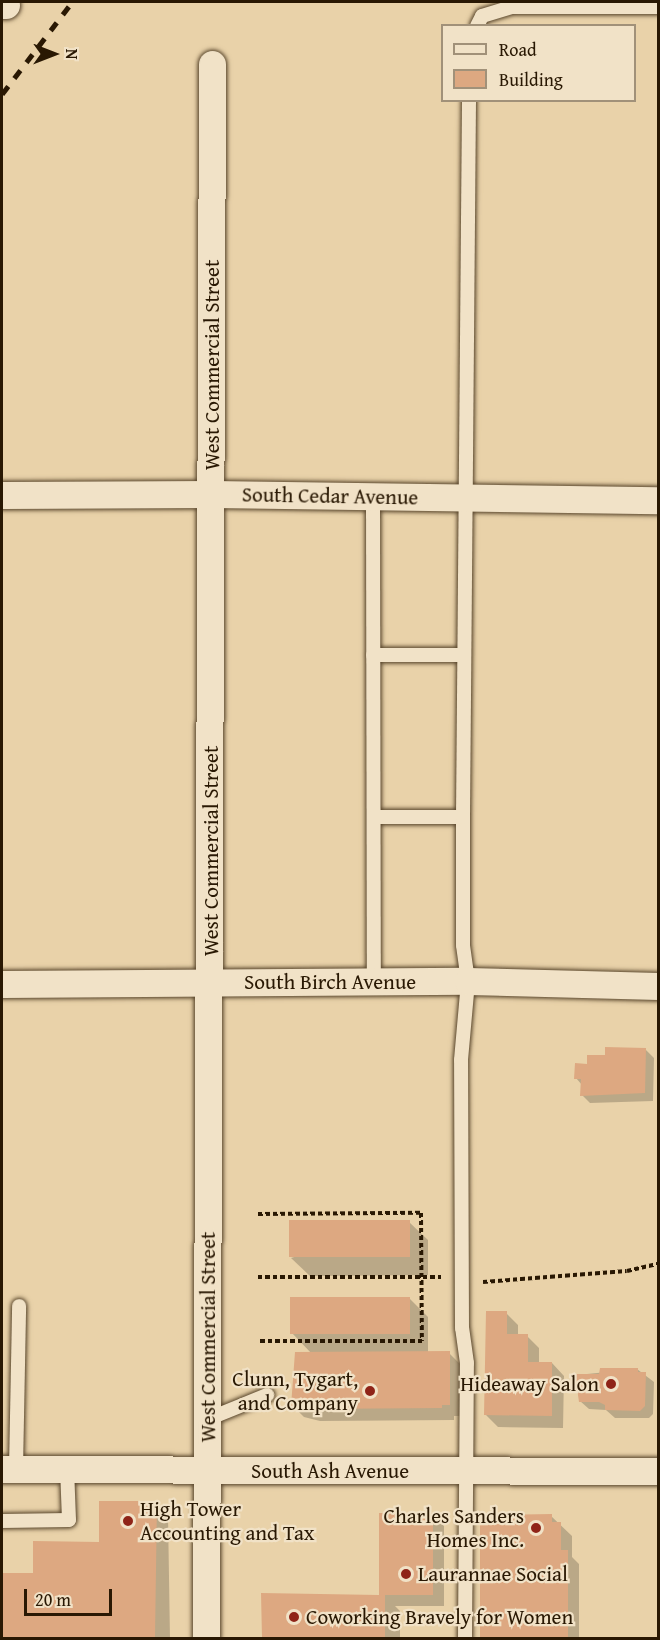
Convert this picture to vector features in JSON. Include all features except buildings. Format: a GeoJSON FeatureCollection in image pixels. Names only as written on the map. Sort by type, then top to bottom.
{"type":"FeatureCollection","features":[{"type":"Feature","properties":{"kind":"street","name":"West Commercial Street"},"geometry":{"type":"LineString","coordinates":[[206,1638],[212,64]]}},
{"type":"Feature","properties":{"kind":"street","name":"South Cedar Avenue"},"geometry":{"type":"LineString","coordinates":[[2,495],[212,494],[374,498],[658,500]]}},
{"type":"Feature","properties":{"kind":"street","name":"South Birch Avenue"},"geometry":{"type":"LineString","coordinates":[[2,984],[468,981],[658,986]]}},
{"type":"Feature","properties":{"kind":"street","name":"South Ash Avenue"},"geometry":{"type":"LineString","coordinates":[[9,1469],[658,1472]]}},
{"type":"Feature","properties":{"kind":"lane"},"geometry":{"type":"LineString","coordinates":[[478,24],[482,16],[512,7],[658,7]]}},
{"type":"Feature","properties":{"kind":"lane"},"geometry":{"type":"LineString","coordinates":[[465,1638],[467,1363],[462,1328],[461,1060],[468,981],[463,945],[463,531],[468,498],[469,102]]}},
{"type":"Feature","properties":{"kind":"lane"},"geometry":{"type":"LineString","coordinates":[[374,498],[374,982]]}},
{"type":"Feature","properties":{"kind":"lane"},"geometry":{"type":"LineString","coordinates":[[374,655],[463,655]]}},
{"type":"Feature","properties":{"kind":"lane"},"geometry":{"type":"LineString","coordinates":[[374,818],[463,817]]}},
{"type":"Feature","properties":{"kind":"lane"},"geometry":{"type":"LineString","coordinates":[[9,1469],[19,1306]]}},
{"type":"Feature","properties":{"kind":"lane"},"geometry":{"type":"LineString","coordinates":[[208,1419],[267,1395]]}},
{"type":"Feature","properties":{"kind":"lane"},"geometry":{"type":"LineString","coordinates":[[2,1521],[69,1520],[67,1469]]}},
{"type":"Feature","properties":{"kind":"path"},"geometry":{"type":"LineString","coordinates":[[258,1214],[421,1213],[422,1276],[422,1341],[258,1341]]}},
{"type":"Feature","properties":{"kind":"path"},"geometry":{"type":"LineString","coordinates":[[258,1277],[446,1276],[462,1282],[627,1271],[658,1264]]}},
{"type":"Feature","properties":{"kind":"railway"},"geometry":{"type":"LineString","coordinates":[[2,94],[72,2]]}},
{"type":"Feature","properties":{"kind":"place","name":"Hideaway Salon"},"geometry":{"type":"Point","coordinates":[611,1384]}},
{"type":"Feature","properties":{"kind":"place","name":"Clunn, Tygart, and Company"},"geometry":{"type":"Point","coordinates":[370,1391]}},
{"type":"Feature","properties":{"kind":"place","name":"High Tower Accounting and Tax"},"geometry":{"type":"Point","coordinates":[128,1521]}},
{"type":"Feature","properties":{"kind":"place","name":"Charles Sanders Homes Inc."},"geometry":{"type":"Point","coordinates":[536,1528]}},
{"type":"Feature","properties":{"kind":"place","name":"Laurannae Social"},"geometry":{"type":"Point","coordinates":[406,1574]}},
{"type":"Feature","properties":{"kind":"place","name":"Coworking Bravely for Women"},"geometry":{"type":"Point","coordinates":[294,1617]}}]}
